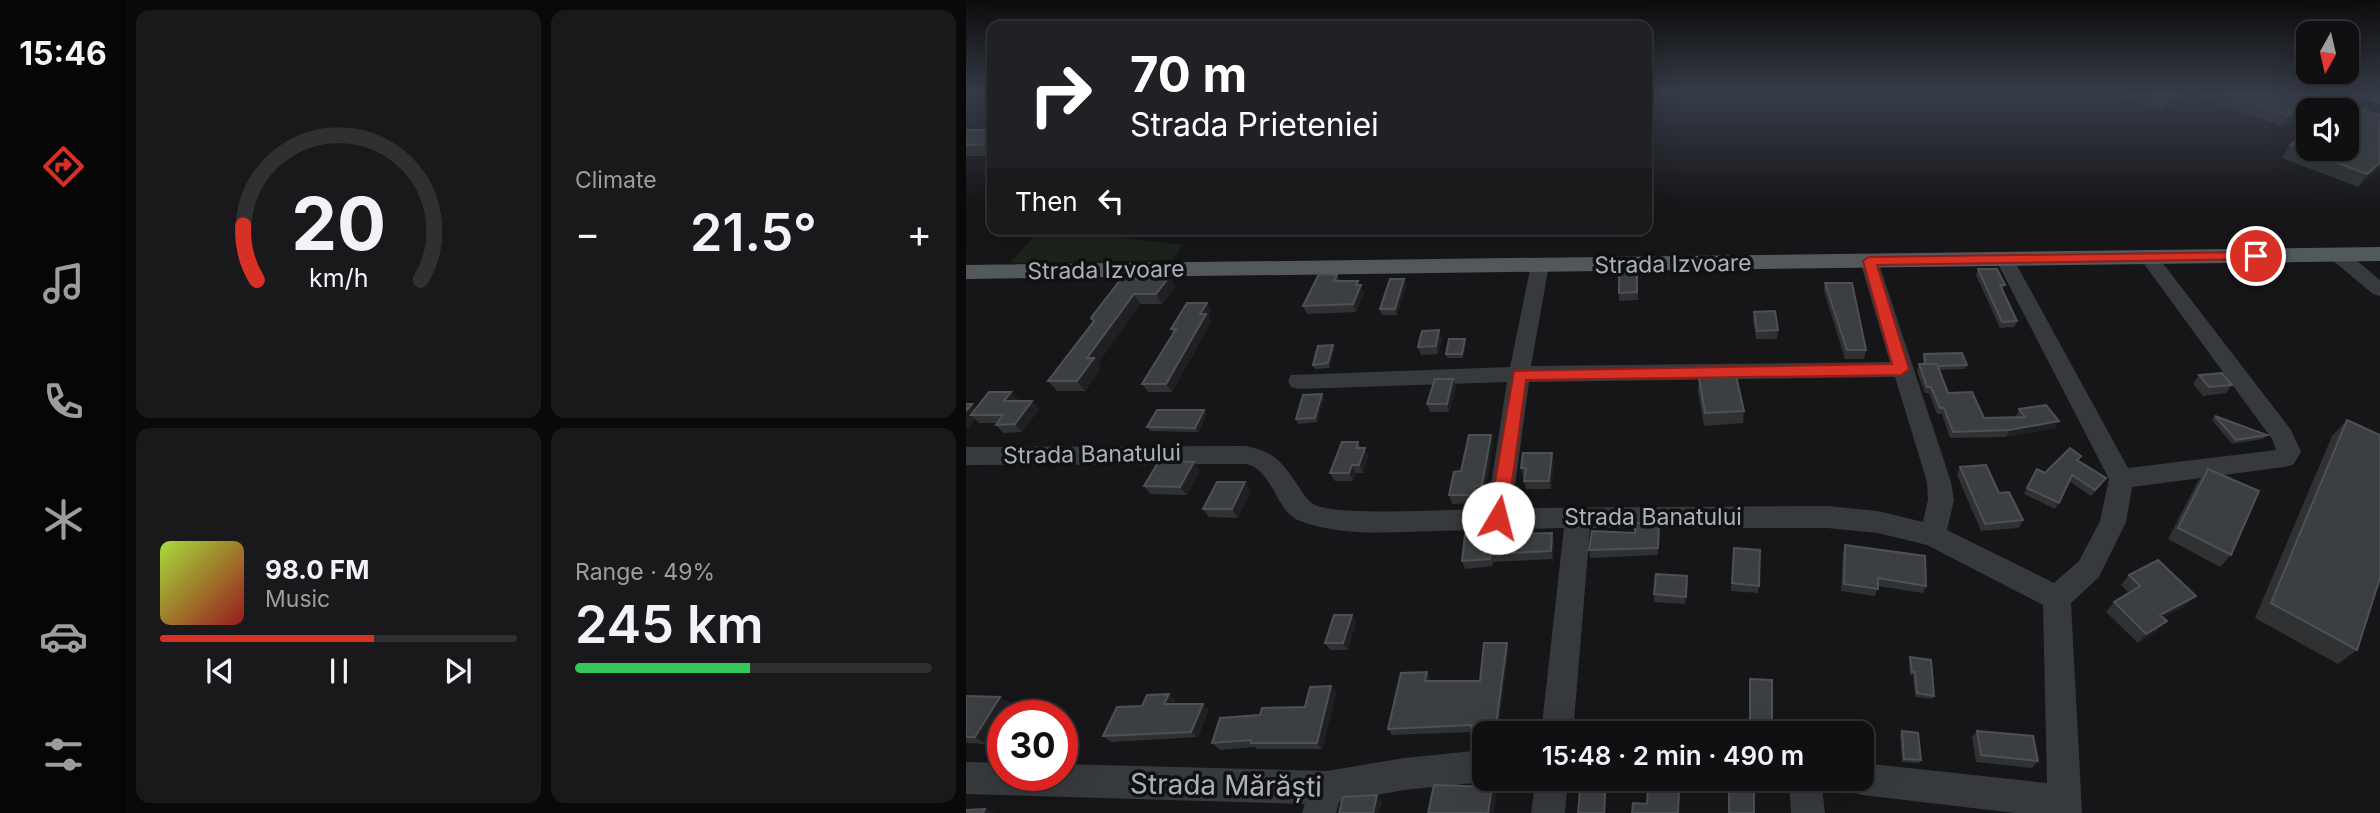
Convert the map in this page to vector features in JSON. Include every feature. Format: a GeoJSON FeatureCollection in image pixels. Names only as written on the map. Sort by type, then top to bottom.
{"type":"FeatureCollection","features":[{"type":"Feature","properties":{"kind":"main road","name":"Strada Izvoare"},"geometry":{"type":"LineString","coordinates":[[966,272],[2380,254]]}},
{"type":"Feature","properties":{"kind":"street"},"geometry":{"type":"LineString","coordinates":[[2338,255],[2380,290]]}},
{"type":"Feature","properties":{"kind":"street"},"geometry":{"type":"LineString","coordinates":[[2120,479],[2284,458],[2289,452],[2283,436],[2148,257]]}},
{"type":"Feature","properties":{"kind":"street"},"geometry":{"type":"LineString","coordinates":[[1874,781],[2065,808],[2057,598],[2089,569],[2113,522],[2120,479],[2005,260]]}},
{"type":"Feature","properties":{"kind":"street"},"geometry":{"type":"LineString","coordinates":[[1869,261],[1901,369],[1939,482],[1941,500],[1933,535]]}},
{"type":"Feature","properties":{"kind":"street"},"geometry":{"type":"LineString","coordinates":[[1498,518],[1519,375],[1540,265]]}},
{"type":"Feature","properties":{"kind":"street"},"geometry":{"type":"LineString","coordinates":[[1299,381],[1901,369]]}},
{"type":"Feature","properties":{"kind":"street","name":"Strada Banatului"},"geometry":{"type":"LineString","coordinates":[[966,456],[1246,455],[1260,458],[1272,468],[1305,512],[1325,518],[1369,522],[1578,517],[1827,517],[1878,522],[1933,535],[2057,598]]}},
{"type":"Feature","properties":{"kind":"street"},"geometry":{"type":"LineString","coordinates":[[1558,721],[1578,517]]}},
{"type":"Feature","properties":{"kind":"street","name":"Strada Mărăști"},"geometry":{"type":"LineString","coordinates":[[966,778],[1323,801],[1404,774],[1472,767]]}},
{"type":"Feature","properties":{"kind":"street"},"geometry":{"type":"LineString","coordinates":[[1548,813],[1551,791]]}},
{"type":"Feature","properties":{"kind":"street"},"geometry":{"type":"LineString","coordinates":[[1806,791],[1808,813]]}},
{"type":"Feature","properties":{"kind":"shaded area"},"geometry":{"type":"Polygon","coordinates":[[[1035,235],[1100,235],[1183,245],[1172,260],[1010,263],[1035,235]]]}},
{"type":"Feature","properties":{"kind":"building"},"geometry":{"type":"Polygon","coordinates":[[[966,131],[987,131],[987,144],[966,145],[966,131]]]}},
{"type":"Feature","properties":{"kind":"building"},"geometry":{"type":"Polygon","coordinates":[[[2359,131],[2380,131],[2380,163],[2367,174],[2332,161],[2359,161],[2359,131]]]}},
{"type":"Feature","properties":{"kind":"building"},"geometry":{"type":"Polygon","coordinates":[[[1978,269],[1997,269],[2005,285],[2000,285],[2017,321],[2002,322],[1978,269]]]}},
{"type":"Feature","properties":{"kind":"building"},"geometry":{"type":"Polygon","coordinates":[[[1619,272],[1637,272],[1637,292],[1619,293],[1619,272]]]}},
{"type":"Feature","properties":{"kind":"building"},"geometry":{"type":"Polygon","coordinates":[[[1319,274],[1337,275],[1334,281],[1358,281],[1356,285],[1361,285],[1353,304],[1303,306],[1319,274]]]}},
{"type":"Feature","properties":{"kind":"building"},"geometry":{"type":"Polygon","coordinates":[[[1169,277],[1156,294],[1134,294],[1087,358],[1094,358],[1077,381],[1048,381],[1094,321],[1091,318],[1121,279],[1169,277]]]}},
{"type":"Feature","properties":{"kind":"building"},"geometry":{"type":"Polygon","coordinates":[[[1390,279],[1404,279],[1395,309],[1380,309],[1390,279]]]}},
{"type":"Feature","properties":{"kind":"building"},"geometry":{"type":"Polygon","coordinates":[[[1825,283],[1852,283],[1866,350],[1847,350],[1825,283]]]}},
{"type":"Feature","properties":{"kind":"building"},"geometry":{"type":"Polygon","coordinates":[[[1187,303],[1207,303],[1200,314],[1206,314],[1166,384],[1142,384],[1176,329],[1171,329],[1187,303]]]}},
{"type":"Feature","properties":{"kind":"building"},"geometry":{"type":"Polygon","coordinates":[[[1775,311],[1778,330],[1757,331],[1754,312],[1775,311]]]}},
{"type":"Feature","properties":{"kind":"building"},"geometry":{"type":"Polygon","coordinates":[[[1439,330],[1436,346],[1418,347],[1422,331],[1439,330]]]}},
{"type":"Feature","properties":{"kind":"building"},"geometry":{"type":"Polygon","coordinates":[[[1449,339],[1465,339],[1462,354],[1446,354],[1449,339]]]}},
{"type":"Feature","properties":{"kind":"building"},"geometry":{"type":"Polygon","coordinates":[[[1333,345],[1328,363],[1313,365],[1318,346],[1333,345]]]}},
{"type":"Feature","properties":{"kind":"building"},"geometry":{"type":"Polygon","coordinates":[[[1962,353],[1967,365],[1925,364],[1924,354],[1962,353]]]}},
{"type":"Feature","properties":{"kind":"building"},"geometry":{"type":"Polygon","coordinates":[[[1919,364],[1937,364],[1948,393],[1972,392],[1984,418],[2025,417],[2019,409],[2046,405],[2059,421],[2009,430],[1953,432],[1944,408],[1940,408],[1931,387],[1927,387],[1919,364]]]}},
{"type":"Feature","properties":{"kind":"building"},"geometry":{"type":"Polygon","coordinates":[[[2222,373],[2232,385],[2209,387],[2199,375],[2222,373]]]}},
{"type":"Feature","properties":{"kind":"building"},"geometry":{"type":"Polygon","coordinates":[[[1736,376],[1744,411],[1705,413],[1699,378],[1736,376]]]}},
{"type":"Feature","properties":{"kind":"building"},"geometry":{"type":"Polygon","coordinates":[[[1435,379],[1453,379],[1447,404],[1427,404],[1435,379]]]}},
{"type":"Feature","properties":{"kind":"building"},"geometry":{"type":"Polygon","coordinates":[[[989,392],[1011,392],[1004,401],[1032,401],[1015,424],[996,425],[1003,415],[971,415],[989,392]]]}},
{"type":"Feature","properties":{"kind":"building"},"geometry":{"type":"Polygon","coordinates":[[[1322,394],[1315,418],[1296,419],[1303,395],[1322,394]]]}},
{"type":"Feature","properties":{"kind":"building"},"geometry":{"type":"Polygon","coordinates":[[[1157,410],[1204,410],[1195,428],[1147,427],[1157,410]]]}},
{"type":"Feature","properties":{"kind":"building"},"geometry":{"type":"Polygon","coordinates":[[[2215,416],[2267,435],[2236,440],[2215,416]]]}},
{"type":"Feature","properties":{"kind":"building"},"geometry":{"type":"Polygon","coordinates":[[[2347,420],[2380,435],[2380,578],[2357,650],[2271,603],[2347,420]]]}},
{"type":"Feature","properties":{"kind":"building"},"geometry":{"type":"Polygon","coordinates":[[[1469,435],[1491,435],[1482,485],[1475,486],[1473,495],[1449,495],[1454,472],[1461,471],[1469,435]]]}},
{"type":"Feature","properties":{"kind":"building"},"geometry":{"type":"Polygon","coordinates":[[[1342,442],[1358,442],[1356,448],[1365,448],[1359,465],[1352,465],[1349,473],[1330,473],[1342,442]]]}},
{"type":"Feature","properties":{"kind":"building"},"geometry":{"type":"Polygon","coordinates":[[[2070,448],[2081,456],[2077,460],[2106,478],[2095,490],[2072,475],[2059,503],[2027,488],[2037,469],[2045,473],[2070,448]]]}},
{"type":"Feature","properties":{"kind":"building"},"geometry":{"type":"Polygon","coordinates":[[[1523,453],[1552,453],[1549,481],[1524,481],[1526,468],[1521,468],[1523,453]]]}},
{"type":"Feature","properties":{"kind":"building"},"geometry":{"type":"Polygon","coordinates":[[[1159,461],[1194,462],[1180,487],[1144,486],[1159,461]]]}},
{"type":"Feature","properties":{"kind":"building"},"geometry":{"type":"Polygon","coordinates":[[[1986,465],[1999,493],[2009,492],[2023,520],[1985,524],[1960,467],[1986,465]]]}},
{"type":"Feature","properties":{"kind":"building"},"geometry":{"type":"Polygon","coordinates":[[[2208,469],[2259,491],[2231,555],[2178,528],[2208,469]]]}},
{"type":"Feature","properties":{"kind":"building"},"geometry":{"type":"Polygon","coordinates":[[[1217,482],[1245,482],[1232,509],[1203,509],[1217,482]]]}},
{"type":"Feature","properties":{"kind":"building"},"geometry":{"type":"Polygon","coordinates":[[[1635,523],[1659,523],[1658,548],[1589,550],[1592,531],[1635,533],[1635,523]]]}},
{"type":"Feature","properties":{"kind":"building"},"geometry":{"type":"Polygon","coordinates":[[[1552,533],[1551,551],[1490,554],[1490,559],[1462,561],[1465,535],[1552,533]]]}},
{"type":"Feature","properties":{"kind":"building"},"geometry":{"type":"Polygon","coordinates":[[[1845,545],[1925,556],[1926,586],[1878,578],[1878,589],[1844,584],[1845,545]]]}},
{"type":"Feature","properties":{"kind":"building"},"geometry":{"type":"Polygon","coordinates":[[[1734,548],[1760,550],[1759,586],[1732,583],[1734,548]]]}},
{"type":"Feature","properties":{"kind":"building"},"geometry":{"type":"Polygon","coordinates":[[[2158,560],[2196,596],[2160,615],[2167,621],[2146,634],[2114,602],[2140,586],[2129,575],[2158,560]]]}},
{"type":"Feature","properties":{"kind":"building"},"geometry":{"type":"Polygon","coordinates":[[[1656,574],[1687,576],[1686,597],[1654,594],[1656,574]]]}},
{"type":"Feature","properties":{"kind":"building"},"geometry":{"type":"Polygon","coordinates":[[[1334,615],[1352,615],[1343,643],[1325,643],[1334,615]]]}},
{"type":"Feature","properties":{"kind":"building"},"geometry":{"type":"Polygon","coordinates":[[[1484,643],[1507,643],[1497,721],[1472,721],[1472,725],[1388,729],[1401,673],[1427,672],[1425,681],[1480,681],[1484,643]]]}},
{"type":"Feature","properties":{"kind":"building"},"geometry":{"type":"Polygon","coordinates":[[[1910,657],[1931,660],[1934,696],[1917,693],[1910,657]]]}},
{"type":"Feature","properties":{"kind":"building"},"geometry":{"type":"Polygon","coordinates":[[[1750,679],[1772,680],[1772,721],[1750,721],[1750,679]]]}},
{"type":"Feature","properties":{"kind":"building"},"geometry":{"type":"Polygon","coordinates":[[[1331,686],[1317,743],[1251,743],[1251,740],[1212,743],[1220,718],[1260,715],[1262,708],[1305,707],[1310,687],[1331,686]]]}},
{"type":"Feature","properties":{"kind":"building"},"geometry":{"type":"Polygon","coordinates":[[[1169,694],[1164,704],[1203,704],[1191,732],[1103,736],[1117,707],[1142,706],[1147,695],[1169,694]]]}},
{"type":"Feature","properties":{"kind":"building"},"geometry":{"type":"Polygon","coordinates":[[[966,696],[1000,697],[998,700],[987,700],[987,718],[975,737],[966,737],[966,696]]]}},
{"type":"Feature","properties":{"kind":"building"},"geometry":{"type":"Polygon","coordinates":[[[1902,731],[1918,733],[1921,760],[1904,759],[1902,731]]]}},
{"type":"Feature","properties":{"kind":"building"},"geometry":{"type":"Polygon","coordinates":[[[1977,731],[2033,736],[2038,761],[1981,755],[1977,731]]]}},
{"type":"Feature","properties":{"kind":"building"},"geometry":{"type":"Polygon","coordinates":[[[1434,785],[1472,786],[1472,791],[1491,791],[1488,813],[1428,813],[1434,785]]]}},
{"type":"Feature","properties":{"kind":"building"},"geometry":{"type":"Polygon","coordinates":[[[1580,791],[1605,791],[1604,813],[1578,813],[1580,791]]]}},
{"type":"Feature","properties":{"kind":"building"},"geometry":{"type":"Polygon","coordinates":[[[1648,791],[1679,791],[1678,813],[1632,813],[1633,803],[1647,804],[1648,791]]]}},
{"type":"Feature","properties":{"kind":"building"},"geometry":{"type":"Polygon","coordinates":[[[1729,791],[1754,791],[1754,813],[1729,813],[1729,791]]]}},
{"type":"Feature","properties":{"kind":"building"},"geometry":{"type":"Polygon","coordinates":[[[1377,795],[1373,813],[1339,813],[1343,797],[1377,795]]]}},
{"type":"Feature","properties":{"kind":"building"},"geometry":{"type":"Polygon","coordinates":[[[985,809],[983,813],[966,813],[966,810],[985,809]]]}},
{"type":"Feature","properties":{"kind":"route"},"geometry":{"type":"LineString","coordinates":[[1498,518],[1519,375],[1901,369],[1869,261],[2256,256]]}}]}
